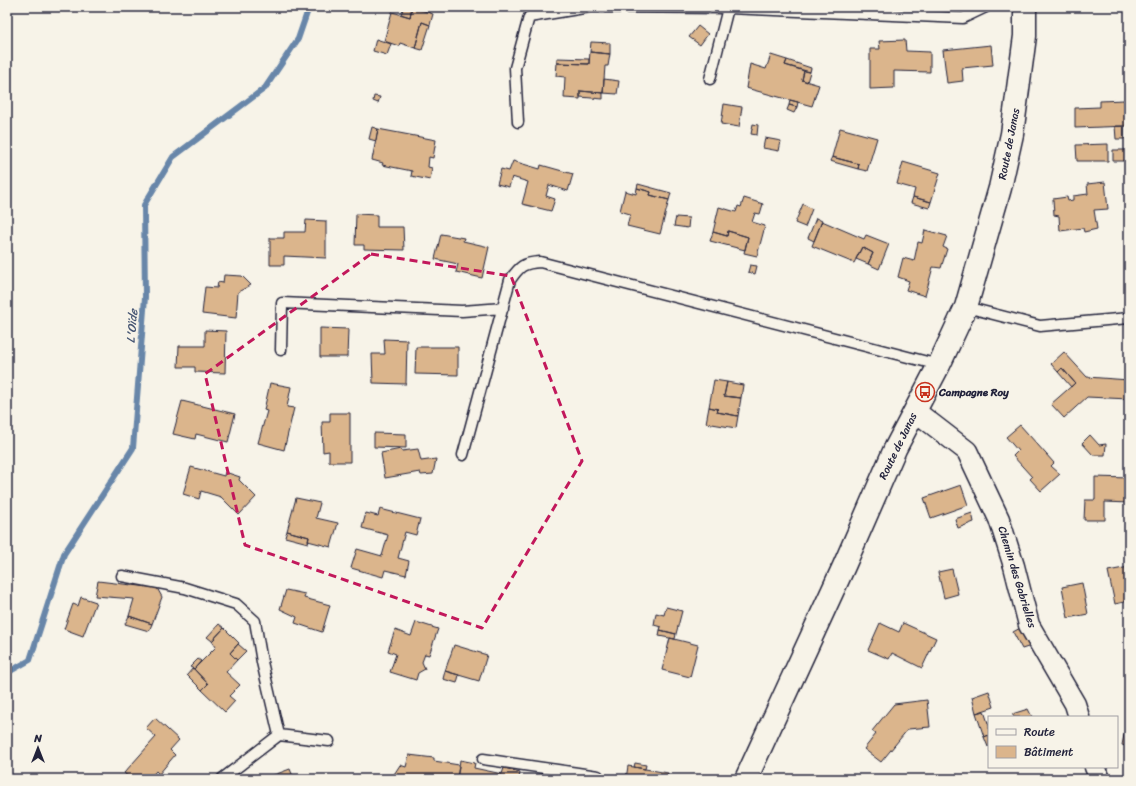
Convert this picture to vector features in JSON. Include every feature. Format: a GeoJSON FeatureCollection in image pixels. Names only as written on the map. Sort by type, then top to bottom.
{"type":"FeatureCollection","features":[{"type":"Feature","properties":{"kind":"street","name":"Route de Janas"},"geometry":{"type":"LineString","coordinates":[[746,779],[844,566],[895,449],[939,365],[966,306],[1000,188],[1012,134],[1024,50],[1025,7]]}},
{"type":"Feature","properties":{"kind":"street","name":"Chemin des Gabrielles"},"geometry":{"type":"LineString","coordinates":[[915,411],[967,451],[999,520],[1014,566],[1029,626],[1074,704],[1079,716]]}},
{"type":"Feature","properties":{"kind":"street"},"geometry":{"type":"LineString","coordinates":[[1096,768],[1100,779]]}},
{"type":"Feature","properties":{"kind":"lane"},"geometry":{"type":"LineString","coordinates":[[518,122],[515,68],[529,17],[591,7],[728,8],[963,18],[986,7]]}},
{"type":"Feature","properties":{"kind":"lane"},"geometry":{"type":"LineString","coordinates":[[710,80],[728,8]]}},
{"type":"Feature","properties":{"kind":"lane"},"geometry":{"type":"LineString","coordinates":[[463,455],[510,280],[516,271],[525,263],[540,262],[939,365]]}},
{"type":"Feature","properties":{"kind":"lane"},"geometry":{"type":"LineString","coordinates":[[280,350],[282,303],[462,312],[503,308]]}},
{"type":"Feature","properties":{"kind":"lane"},"geometry":{"type":"LineString","coordinates":[[966,306],[1040,326],[1129,318]]}},
{"type":"Feature","properties":{"kind":"lane"},"geometry":{"type":"LineString","coordinates":[[122,576],[185,588],[236,604],[255,620],[262,662],[279,735]]}},
{"type":"Feature","properties":{"kind":"lane"},"geometry":{"type":"LineString","coordinates":[[222,779],[279,735],[329,741]]}},
{"type":"Feature","properties":{"kind":"lane"},"geometry":{"type":"LineString","coordinates":[[483,758],[598,776],[598,779]]}},
{"type":"Feature","properties":{"kind":"highlighted area"},"geometry":{"type":"Polygon","coordinates":[[[371,254],[511,276],[582,461],[482,628],[245,545],[205,374],[371,254]]]}},
{"type":"Feature","properties":{"kind":"building"},"geometry":{"type":"Polygon","coordinates":[[[404,7],[412,7],[410,17],[401,14],[404,7]]]}},
{"type":"Feature","properties":{"kind":"building"},"geometry":{"type":"Polygon","coordinates":[[[412,7],[433,14],[430,25],[422,22],[415,48],[400,43],[399,46],[384,41],[392,12],[410,17],[412,7]]]}},
{"type":"Feature","properties":{"kind":"building"},"geometry":{"type":"Polygon","coordinates":[[[422,22],[430,25],[422,50],[415,48],[422,22]]]}},
{"type":"Feature","properties":{"kind":"building"},"geometry":{"type":"Polygon","coordinates":[[[698,26],[708,34],[700,45],[689,37],[698,26]]]}},
{"type":"Feature","properties":{"kind":"building"},"geometry":{"type":"Polygon","coordinates":[[[376,39],[391,44],[387,55],[373,51],[376,39]]]}},
{"type":"Feature","properties":{"kind":"building"},"geometry":{"type":"Polygon","coordinates":[[[905,40],[906,51],[930,52],[930,72],[894,71],[894,88],[870,89],[870,49],[880,49],[879,41],[905,40]]]}},
{"type":"Feature","properties":{"kind":"building"},"geometry":{"type":"Polygon","coordinates":[[[591,42],[610,43],[610,54],[590,52],[591,42]]]}},
{"type":"Feature","properties":{"kind":"building"},"geometry":{"type":"Polygon","coordinates":[[[991,45],[993,65],[962,68],[963,81],[947,83],[943,50],[991,45]]]}},
{"type":"Feature","properties":{"kind":"building"},"geometry":{"type":"Polygon","coordinates":[[[590,52],[610,54],[608,66],[605,66],[603,93],[580,91],[580,99],[564,98],[565,77],[556,76],[557,63],[589,64],[590,52]]]}},
{"type":"Feature","properties":{"kind":"building"},"geometry":{"type":"Polygon","coordinates":[[[771,55],[787,60],[785,65],[804,71],[802,80],[819,85],[812,106],[746,88],[750,64],[766,69],[771,55]]]}},
{"type":"Feature","properties":{"kind":"building"},"geometry":{"type":"Polygon","coordinates":[[[557,58],[589,59],[589,64],[557,63],[557,58]]]}},
{"type":"Feature","properties":{"kind":"building"},"geometry":{"type":"Polygon","coordinates":[[[787,60],[811,68],[810,72],[785,65],[787,60]]]}},
{"type":"Feature","properties":{"kind":"building"},"geometry":{"type":"Polygon","coordinates":[[[804,71],[810,72],[807,82],[802,80],[804,71]]]}},
{"type":"Feature","properties":{"kind":"building"},"geometry":{"type":"Polygon","coordinates":[[[604,79],[619,81],[617,94],[603,93],[604,79]]]}},
{"type":"Feature","properties":{"kind":"building"},"geometry":{"type":"Polygon","coordinates":[[[580,91],[603,93],[603,99],[580,97],[580,91]]]}},
{"type":"Feature","properties":{"kind":"building"},"geometry":{"type":"Polygon","coordinates":[[[374,96],[380,97],[378,103],[373,101],[374,96]]]}},
{"type":"Feature","properties":{"kind":"building"},"geometry":{"type":"Polygon","coordinates":[[[790,100],[798,102],[797,107],[789,105],[790,100]]]}},
{"type":"Feature","properties":{"kind":"building"},"geometry":{"type":"Polygon","coordinates":[[[1129,100],[1129,126],[1075,128],[1075,108],[1100,107],[1100,101],[1129,100]]]}},
{"type":"Feature","properties":{"kind":"building"},"geometry":{"type":"Polygon","coordinates":[[[724,104],[742,107],[739,127],[721,124],[724,104]]]}},
{"type":"Feature","properties":{"kind":"building"},"geometry":{"type":"Polygon","coordinates":[[[789,105],[797,107],[794,113],[787,110],[789,105]]]}},
{"type":"Feature","properties":{"kind":"building"},"geometry":{"type":"Polygon","coordinates":[[[753,124],[758,125],[757,135],[751,134],[753,124]]]}},
{"type":"Feature","properties":{"kind":"building"},"geometry":{"type":"Polygon","coordinates":[[[1115,126],[1124,126],[1124,139],[1116,139],[1115,126]]]}},
{"type":"Feature","properties":{"kind":"building"},"geometry":{"type":"Polygon","coordinates":[[[372,127],[378,129],[376,141],[369,139],[372,127]]]}},
{"type":"Feature","properties":{"kind":"building"},"geometry":{"type":"Polygon","coordinates":[[[840,128],[877,138],[867,171],[858,169],[859,164],[832,157],[840,128]]]}},
{"type":"Feature","properties":{"kind":"building"},"geometry":{"type":"Polygon","coordinates":[[[378,129],[436,140],[433,158],[429,157],[428,167],[432,168],[430,180],[411,176],[412,171],[382,165],[383,163],[372,160],[378,129]]]}},
{"type":"Feature","properties":{"kind":"building"},"geometry":{"type":"Polygon","coordinates":[[[765,138],[781,141],[779,151],[763,148],[765,138]]]}},
{"type":"Feature","properties":{"kind":"building"},"geometry":{"type":"Polygon","coordinates":[[[1108,144],[1108,161],[1077,161],[1076,145],[1108,144]]]}},
{"type":"Feature","properties":{"kind":"building"},"geometry":{"type":"Polygon","coordinates":[[[1113,150],[1129,150],[1129,161],[1113,161],[1113,150]]]}},
{"type":"Feature","properties":{"kind":"building"},"geometry":{"type":"Polygon","coordinates":[[[832,157],[859,164],[858,169],[830,161],[832,157]]]}},
{"type":"Feature","properties":{"kind":"building"},"geometry":{"type":"Polygon","coordinates":[[[513,161],[540,169],[541,165],[573,174],[568,191],[549,185],[546,196],[555,199],[551,211],[522,204],[528,182],[512,177],[509,187],[497,184],[501,169],[509,171],[513,161]]]}},
{"type":"Feature","properties":{"kind":"building"},"geometry":{"type":"Polygon","coordinates":[[[903,162],[940,173],[931,202],[913,197],[915,189],[897,184],[903,162]]]}},
{"type":"Feature","properties":{"kind":"building"},"geometry":{"type":"Polygon","coordinates":[[[1105,182],[1108,209],[1094,210],[1097,229],[1084,232],[1083,228],[1060,231],[1059,216],[1054,215],[1053,199],[1067,197],[1068,201],[1073,200],[1073,196],[1088,194],[1087,184],[1105,182]]]}},
{"type":"Feature","properties":{"kind":"building"},"geometry":{"type":"Polygon","coordinates":[[[638,184],[671,193],[669,200],[650,195],[651,192],[637,188],[638,184]]]}},
{"type":"Feature","properties":{"kind":"building"},"geometry":{"type":"Polygon","coordinates":[[[637,188],[651,192],[650,195],[669,200],[660,234],[627,226],[630,214],[620,211],[625,191],[636,194],[637,188]]]}},
{"type":"Feature","properties":{"kind":"building"},"geometry":{"type":"Polygon","coordinates":[[[913,197],[931,202],[929,208],[911,203],[913,197]]]}},
{"type":"Feature","properties":{"kind":"building"},"geometry":{"type":"Polygon","coordinates":[[[744,198],[763,204],[760,214],[755,213],[752,222],[765,226],[757,256],[744,253],[748,237],[728,231],[727,236],[713,232],[719,207],[736,212],[738,206],[741,207],[744,198]]]}},
{"type":"Feature","properties":{"kind":"building"},"geometry":{"type":"Polygon","coordinates":[[[803,204],[812,209],[805,227],[795,223],[803,204]]]}},
{"type":"Feature","properties":{"kind":"building"},"geometry":{"type":"Polygon","coordinates":[[[356,214],[377,215],[377,227],[403,227],[404,250],[364,249],[364,245],[355,245],[356,214]]]}},
{"type":"Feature","properties":{"kind":"building"},"geometry":{"type":"Polygon","coordinates":[[[676,217],[689,218],[688,228],[674,226],[676,217]]]}},
{"type":"Feature","properties":{"kind":"building"},"geometry":{"type":"Polygon","coordinates":[[[816,218],[822,221],[814,241],[808,238],[816,218]]]}},
{"type":"Feature","properties":{"kind":"building"},"geometry":{"type":"Polygon","coordinates":[[[306,220],[326,221],[326,258],[284,256],[284,265],[270,265],[270,238],[284,238],[284,232],[305,232],[306,220]]]}},
{"type":"Feature","properties":{"kind":"building"},"geometry":{"type":"Polygon","coordinates":[[[822,221],[864,239],[866,235],[889,244],[879,269],[868,264],[873,253],[862,247],[854,263],[812,246],[822,221]]]}},
{"type":"Feature","properties":{"kind":"building"},"geometry":{"type":"Polygon","coordinates":[[[925,230],[947,236],[943,247],[947,249],[941,268],[933,267],[925,296],[906,290],[909,281],[898,277],[903,258],[914,261],[918,242],[922,243],[925,230]]]}},
{"type":"Feature","properties":{"kind":"building"},"geometry":{"type":"Polygon","coordinates":[[[728,231],[748,237],[745,250],[710,241],[713,232],[727,236],[728,231]]]}},
{"type":"Feature","properties":{"kind":"building"},"geometry":{"type":"Polygon","coordinates":[[[441,234],[464,238],[463,241],[489,247],[482,278],[456,272],[458,264],[435,259],[441,234]]]}},
{"type":"Feature","properties":{"kind":"building"},"geometry":{"type":"Polygon","coordinates":[[[862,247],[873,253],[868,264],[856,259],[862,247]]]}},
{"type":"Feature","properties":{"kind":"building"},"geometry":{"type":"Polygon","coordinates":[[[750,265],[757,266],[755,274],[748,272],[750,265]]]}},
{"type":"Feature","properties":{"kind":"building"},"geometry":{"type":"Polygon","coordinates":[[[224,275],[242,276],[251,285],[238,292],[236,318],[202,314],[205,287],[217,288],[218,282],[223,283],[224,275]]]}},
{"type":"Feature","properties":{"kind":"building"},"geometry":{"type":"Polygon","coordinates":[[[320,328],[348,329],[347,357],[320,357],[320,328]]]}},
{"type":"Feature","properties":{"kind":"building"},"geometry":{"type":"Polygon","coordinates":[[[205,330],[226,331],[225,373],[195,372],[195,367],[178,367],[179,346],[205,346],[205,330]]]}},
{"type":"Feature","properties":{"kind":"building"},"geometry":{"type":"Polygon","coordinates":[[[384,339],[407,340],[406,384],[373,383],[372,354],[385,354],[384,339]]]}},
{"type":"Feature","properties":{"kind":"building"},"geometry":{"type":"Polygon","coordinates":[[[416,347],[458,347],[458,375],[415,374],[416,347]]]}},
{"type":"Feature","properties":{"kind":"building"},"geometry":{"type":"Polygon","coordinates":[[[1064,352],[1087,377],[1129,380],[1129,399],[1087,397],[1064,418],[1051,404],[1075,383],[1062,368],[1058,372],[1051,364],[1064,352]]]}},
{"type":"Feature","properties":{"kind":"building"},"geometry":{"type":"Polygon","coordinates":[[[1062,368],[1075,383],[1071,387],[1058,372],[1062,368]]]}},
{"type":"Feature","properties":{"kind":"building"},"geometry":{"type":"Polygon","coordinates":[[[714,380],[727,382],[724,396],[741,398],[738,416],[717,412],[718,409],[709,407],[714,380]]]}},
{"type":"Feature","properties":{"kind":"building"},"geometry":{"type":"Polygon","coordinates":[[[727,382],[743,385],[741,398],[724,396],[727,382]]]}},
{"type":"Feature","properties":{"kind":"building"},"geometry":{"type":"Polygon","coordinates":[[[270,383],[291,387],[287,407],[294,408],[284,450],[258,443],[267,411],[264,410],[270,383]]]}},
{"type":"Feature","properties":{"kind":"building"},"geometry":{"type":"Polygon","coordinates":[[[182,401],[235,414],[228,442],[196,434],[195,439],[173,434],[182,401]]]}},
{"type":"Feature","properties":{"kind":"building"},"geometry":{"type":"Polygon","coordinates":[[[709,407],[718,409],[717,412],[738,416],[736,428],[706,423],[709,407]]]}},
{"type":"Feature","properties":{"kind":"building"},"geometry":{"type":"Polygon","coordinates":[[[330,413],[350,413],[350,462],[329,462],[329,451],[323,452],[322,422],[330,422],[330,413]]]}},
{"type":"Feature","properties":{"kind":"building"},"geometry":{"type":"Polygon","coordinates":[[[1020,425],[1054,463],[1051,466],[1060,474],[1041,491],[1030,479],[1032,477],[1013,456],[1018,451],[1006,437],[1020,425]]]}},
{"type":"Feature","properties":{"kind":"building"},"geometry":{"type":"Polygon","coordinates":[[[374,433],[406,434],[406,448],[374,447],[374,433]]]}},
{"type":"Feature","properties":{"kind":"building"},"geometry":{"type":"Polygon","coordinates":[[[1090,435],[1099,445],[1106,444],[1105,455],[1093,455],[1082,443],[1090,435]]]}},
{"type":"Feature","properties":{"kind":"building"},"geometry":{"type":"Polygon","coordinates":[[[401,449],[402,451],[418,449],[421,461],[436,459],[433,474],[421,475],[420,472],[385,478],[381,453],[401,449]]]}},
{"type":"Feature","properties":{"kind":"building"},"geometry":{"type":"Polygon","coordinates":[[[191,467],[224,476],[225,472],[240,477],[239,480],[256,497],[239,515],[221,497],[201,491],[199,499],[183,494],[191,467]]]}},
{"type":"Feature","properties":{"kind":"building"},"geometry":{"type":"Polygon","coordinates":[[[1095,477],[1129,478],[1129,503],[1105,502],[1105,520],[1084,520],[1085,500],[1095,500],[1095,477]]]}},
{"type":"Feature","properties":{"kind":"building"},"geometry":{"type":"Polygon","coordinates":[[[961,485],[968,505],[931,518],[924,498],[961,485]]]}},
{"type":"Feature","properties":{"kind":"building"},"geometry":{"type":"Polygon","coordinates":[[[296,498],[320,503],[316,518],[338,523],[331,547],[308,541],[309,537],[287,531],[296,498]]]}},
{"type":"Feature","properties":{"kind":"building"},"geometry":{"type":"Polygon","coordinates":[[[380,509],[420,519],[416,535],[405,532],[398,558],[409,561],[406,575],[385,570],[383,577],[351,568],[357,549],[382,556],[388,535],[362,528],[366,513],[378,516],[380,509]]]}},
{"type":"Feature","properties":{"kind":"building"},"geometry":{"type":"Polygon","coordinates":[[[972,513],[974,522],[958,528],[955,519],[972,513]]]}},
{"type":"Feature","properties":{"kind":"building"},"geometry":{"type":"Polygon","coordinates":[[[287,531],[309,537],[308,543],[285,537],[287,531]]]}},
{"type":"Feature","properties":{"kind":"building"},"geometry":{"type":"Polygon","coordinates":[[[1129,567],[1129,601],[1115,604],[1108,571],[1129,567]]]}},
{"type":"Feature","properties":{"kind":"building"},"geometry":{"type":"Polygon","coordinates":[[[952,569],[958,594],[944,598],[938,572],[952,569]]]}},
{"type":"Feature","properties":{"kind":"building"},"geometry":{"type":"Polygon","coordinates":[[[98,581],[157,588],[162,597],[152,624],[129,616],[134,599],[95,596],[98,581]]]}},
{"type":"Feature","properties":{"kind":"building"},"geometry":{"type":"Polygon","coordinates":[[[1082,583],[1088,614],[1068,618],[1062,587],[1082,583]]]}},
{"type":"Feature","properties":{"kind":"building"},"geometry":{"type":"Polygon","coordinates":[[[286,590],[305,594],[304,598],[330,605],[322,632],[295,623],[297,617],[280,609],[286,590]]]}},
{"type":"Feature","properties":{"kind":"building"},"geometry":{"type":"Polygon","coordinates":[[[81,597],[96,602],[83,636],[64,629],[73,604],[78,606],[81,597]]]}},
{"type":"Feature","properties":{"kind":"building"},"geometry":{"type":"Polygon","coordinates":[[[666,607],[682,611],[676,634],[660,630],[661,627],[654,625],[656,613],[664,615],[666,607]]]}},
{"type":"Feature","properties":{"kind":"building"},"geometry":{"type":"Polygon","coordinates":[[[129,616],[152,624],[149,631],[125,624],[129,616]]]}},
{"type":"Feature","properties":{"kind":"building"},"geometry":{"type":"Polygon","coordinates":[[[416,622],[438,629],[429,655],[425,654],[422,662],[425,669],[418,673],[416,680],[390,672],[396,654],[388,651],[395,630],[411,636],[416,622]]]}},
{"type":"Feature","properties":{"kind":"building"},"geometry":{"type":"Polygon","coordinates":[[[880,623],[899,632],[903,623],[936,638],[922,668],[892,653],[889,659],[868,650],[880,623]]]}},
{"type":"Feature","properties":{"kind":"building"},"geometry":{"type":"Polygon","coordinates":[[[219,624],[224,628],[212,641],[207,637],[219,624]]]}},
{"type":"Feature","properties":{"kind":"building"},"geometry":{"type":"Polygon","coordinates":[[[1022,627],[1031,646],[1022,649],[1013,632],[1022,627]]]}},
{"type":"Feature","properties":{"kind":"building"},"geometry":{"type":"Polygon","coordinates":[[[224,628],[239,643],[230,653],[237,660],[226,672],[240,685],[229,696],[235,701],[225,712],[202,690],[208,684],[194,669],[216,647],[212,641],[224,628]]]}},
{"type":"Feature","properties":{"kind":"building"},"geometry":{"type":"Polygon","coordinates":[[[660,630],[676,634],[675,639],[659,636],[660,630]]]}},
{"type":"Feature","properties":{"kind":"building"},"geometry":{"type":"Polygon","coordinates":[[[670,638],[698,645],[690,677],[662,670],[670,638]]]}},
{"type":"Feature","properties":{"kind":"building"},"geometry":{"type":"Polygon","coordinates":[[[238,644],[246,651],[237,660],[230,653],[238,644]]]}},
{"type":"Feature","properties":{"kind":"building"},"geometry":{"type":"Polygon","coordinates":[[[454,645],[487,655],[479,681],[445,671],[454,645]]]}},
{"type":"Feature","properties":{"kind":"building"},"geometry":{"type":"Polygon","coordinates":[[[198,659],[201,661],[194,669],[190,667],[198,659]]]}},
{"type":"Feature","properties":{"kind":"building"},"geometry":{"type":"Polygon","coordinates":[[[193,668],[208,684],[202,690],[187,675],[193,668]]]}},
{"type":"Feature","properties":{"kind":"building"},"geometry":{"type":"Polygon","coordinates":[[[445,671],[459,675],[457,683],[443,679],[445,671]]]}},
{"type":"Feature","properties":{"kind":"building"},"geometry":{"type":"Polygon","coordinates":[[[989,691],[994,707],[976,713],[972,697],[989,691]]]}},
{"type":"Feature","properties":{"kind":"building"},"geometry":{"type":"Polygon","coordinates":[[[927,700],[930,727],[908,729],[881,762],[864,749],[876,734],[872,731],[894,704],[927,700]]]}},
{"type":"Feature","properties":{"kind":"building"},"geometry":{"type":"Polygon","coordinates":[[[1028,709],[1032,716],[1013,716],[1012,714],[1028,709]]]}},
{"type":"Feature","properties":{"kind":"building"},"geometry":{"type":"Polygon","coordinates":[[[984,711],[988,723],[988,735],[984,737],[976,713],[984,711]]]}},
{"type":"Feature","properties":{"kind":"building"},"geometry":{"type":"Polygon","coordinates":[[[155,718],[179,740],[170,750],[175,755],[159,774],[156,771],[149,779],[131,779],[124,773],[156,737],[146,728],[155,718]]]}},
{"type":"Feature","properties":{"kind":"building"},"geometry":{"type":"Polygon","coordinates":[[[1126,725],[1129,726],[1129,747],[1122,745],[1126,725]]]}},
{"type":"Feature","properties":{"kind":"building"},"geometry":{"type":"Polygon","coordinates":[[[988,735],[988,747],[984,737],[988,735]]]}},
{"type":"Feature","properties":{"kind":"building"},"geometry":{"type":"Polygon","coordinates":[[[409,755],[434,758],[434,761],[459,765],[457,779],[391,779],[400,765],[406,767],[409,755]]]}},
{"type":"Feature","properties":{"kind":"building"},"geometry":{"type":"Polygon","coordinates":[[[460,760],[475,763],[474,768],[502,774],[504,768],[520,772],[519,779],[457,779],[460,760]]]}},
{"type":"Feature","properties":{"kind":"building"},"geometry":{"type":"Polygon","coordinates":[[[635,763],[646,765],[645,769],[634,767],[635,763]]]}},
{"type":"Feature","properties":{"kind":"building"},"geometry":{"type":"Polygon","coordinates":[[[628,766],[668,773],[667,779],[626,779],[628,766]]]}},
{"type":"Feature","properties":{"kind":"building"},"geometry":{"type":"Polygon","coordinates":[[[290,769],[294,779],[266,779],[266,778],[290,769]]]}},
{"type":"Feature","properties":{"kind":"waterway","name":"L'Oïde"},"geometry":{"type":"LineString","coordinates":[[7,673],[30,660],[64,554],[133,448],[145,297],[144,205],[173,157],[265,88],[298,39],[309,7]]}},
{"type":"Feature","properties":{"kind":"place","name":"Campagne Roy"},"geometry":{"type":"Point","coordinates":[925,392]}}]}
